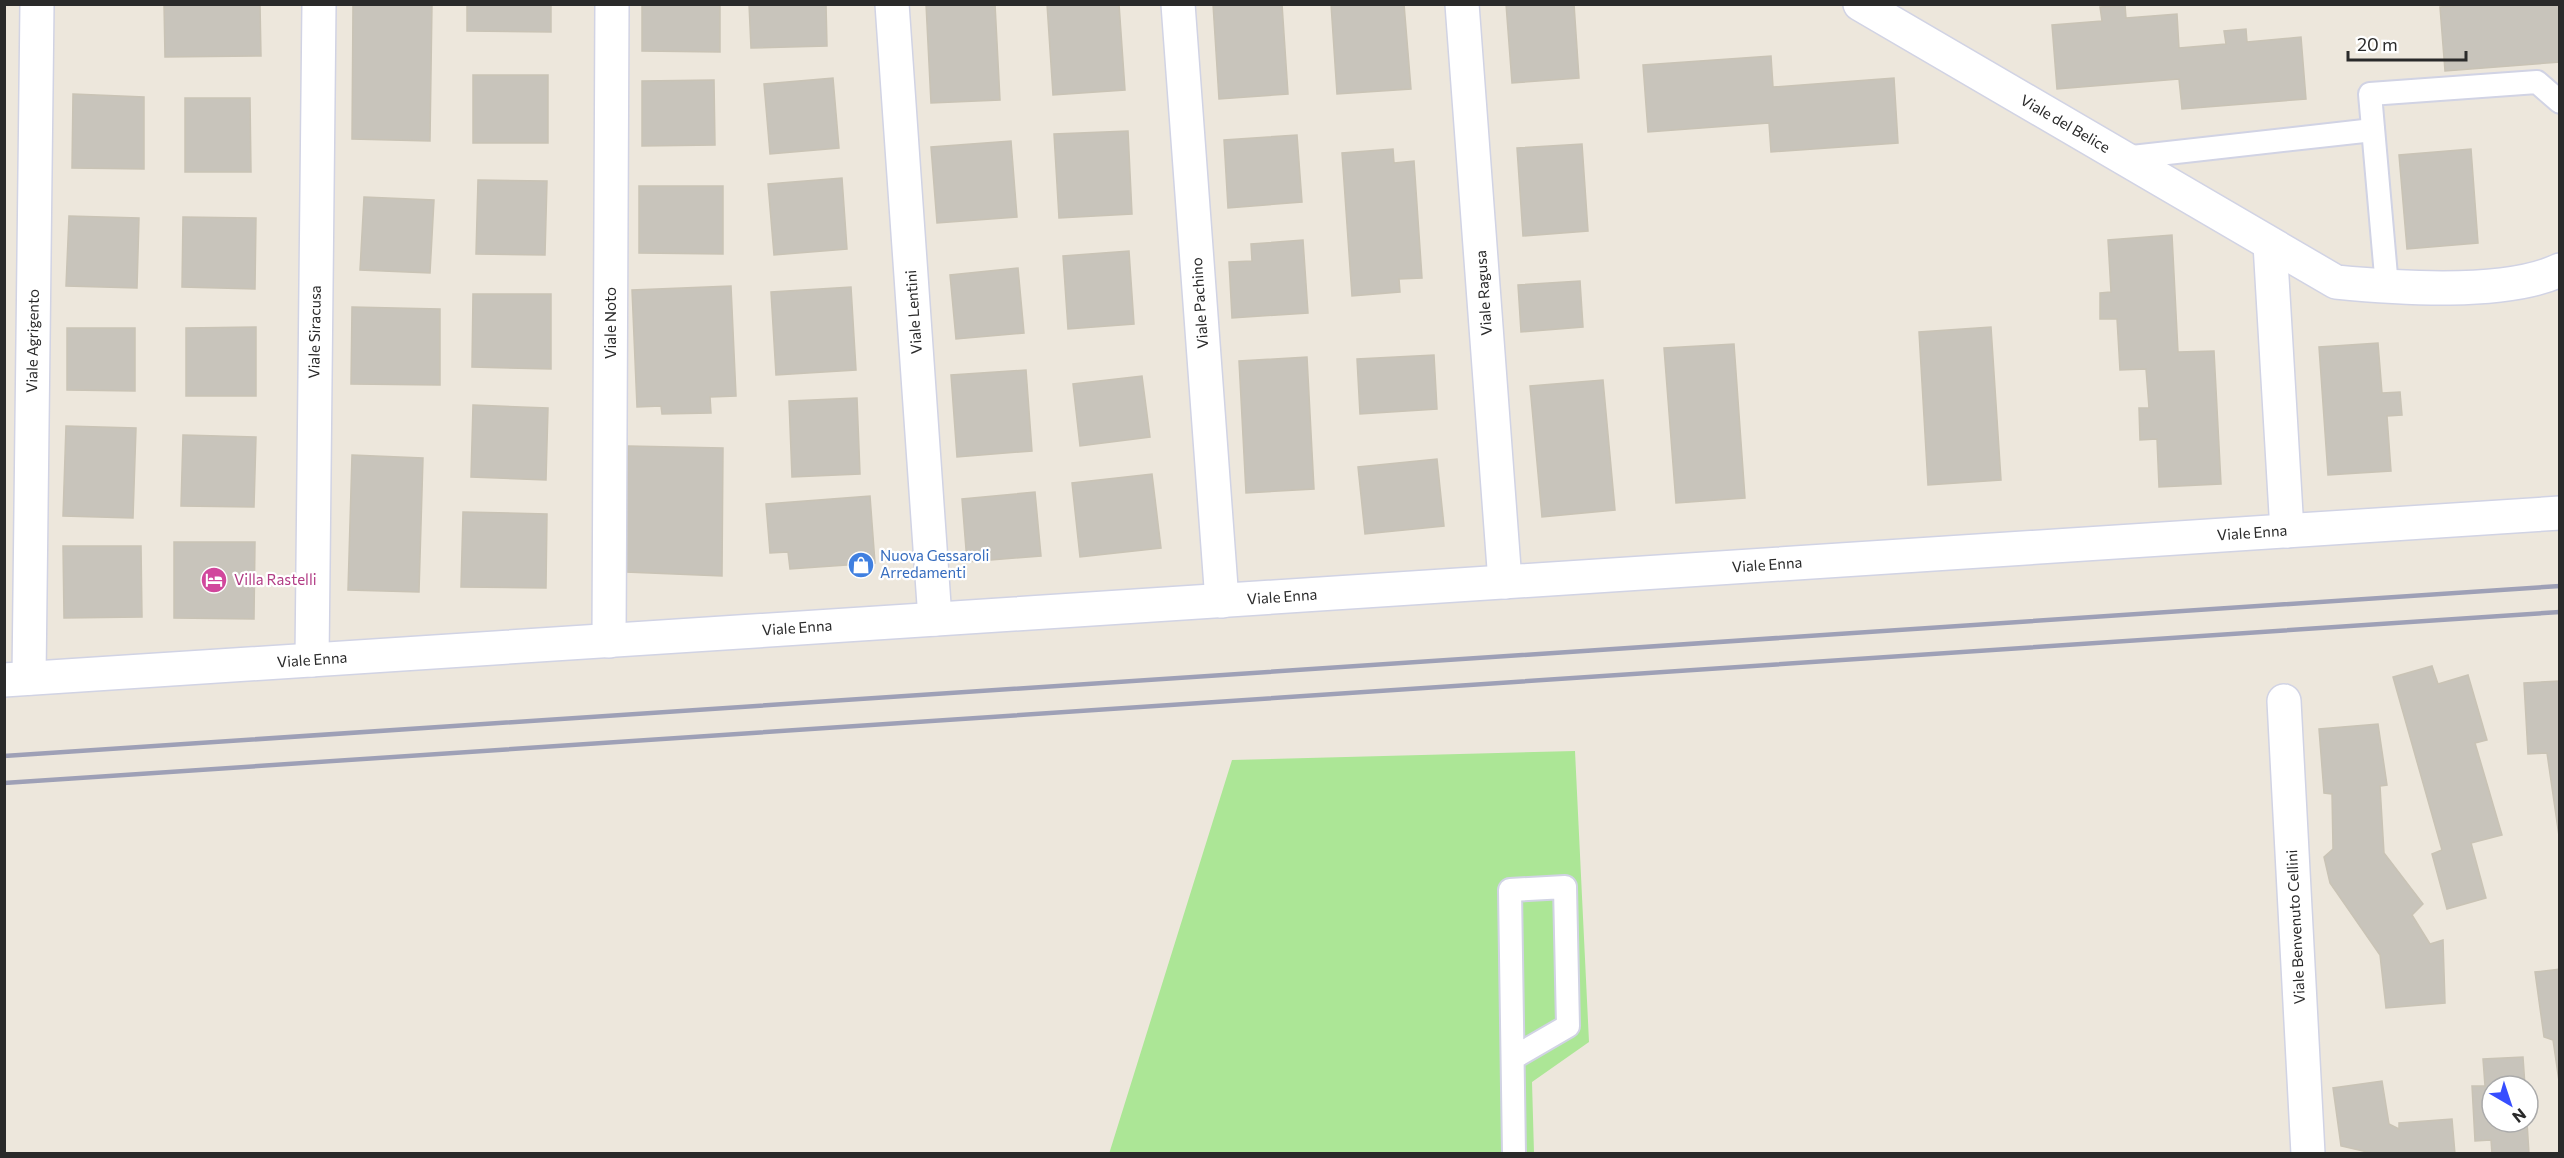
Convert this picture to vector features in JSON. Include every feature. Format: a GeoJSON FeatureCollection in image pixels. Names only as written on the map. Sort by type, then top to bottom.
{"type":"FeatureCollection","features":[{"type":"Feature","properties":{"kind":"street","name":"Viale Agrigento"},"geometry":{"type":"LineString","coordinates":[[17,679],[37,4]]}},
{"type":"Feature","properties":{"kind":"street","name":"Viale Siracusa"},"geometry":{"type":"LineString","coordinates":[[312,660],[319,4]]}},
{"type":"Feature","properties":{"kind":"street","name":"Viale Noto"},"geometry":{"type":"LineString","coordinates":[[609,641],[612,4]]}},
{"type":"Feature","properties":{"kind":"street","name":"Viale Lentini"},"geometry":{"type":"LineString","coordinates":[[892,4],[935,619]]}},
{"type":"Feature","properties":{"kind":"street","name":"Viale Pachino"},"geometry":{"type":"LineString","coordinates":[[1178,4],[1222,600]]}},
{"type":"Feature","properties":{"kind":"street","name":"Viale Ragusa"},"geometry":{"type":"LineString","coordinates":[[1462,4],[1505,582]]}},
{"type":"Feature","properties":{"kind":"street","name":"Viale del Belice"},"geometry":{"type":"LineString","coordinates":[[1860,4],[2336,282],[2387,287],[2500,286],[2546,276],[2559,270]]}},
{"type":"Feature","properties":{"kind":"street"},"geometry":{"type":"LineString","coordinates":[[2270,244],[2287,531]]}},
{"type":"Feature","properties":{"kind":"street","name":"Viale Enna"},"geometry":{"type":"LineString","coordinates":[[17,679],[2559,513]]}},
{"type":"Feature","properties":{"kind":"street","name":"Viale Benvenuto Cellini"},"geometry":{"type":"LineString","coordinates":[[2284,700],[2308,1154]]}},
{"type":"Feature","properties":{"kind":"lane"},"geometry":{"type":"LineString","coordinates":[[2387,287],[2370,94],[2537,82],[2559,102]]}},
{"type":"Feature","properties":{"kind":"lane"},"geometry":{"type":"LineString","coordinates":[[2123,158],[2373,130]]}},
{"type":"Feature","properties":{"kind":"lane"},"geometry":{"type":"LineString","coordinates":[[1513,1058],[1568,1026],[1565,887],[1510,890],[1514,1154]]}},
{"type":"Feature","properties":{"kind":"green space"},"geometry":{"type":"Polygon","coordinates":[[[1575,751],[1589,1042],[1532,1082],[1534,1153],[1109,1154],[1232,760],[1575,751]]]}},
{"type":"Feature","properties":{"kind":"building"},"geometry":{"type":"Polygon","coordinates":[[[164,4],[260,4],[261,56],[165,57],[164,4]]]}},
{"type":"Feature","properties":{"kind":"building"},"geometry":{"type":"Polygon","coordinates":[[[353,4],[432,4],[430,141],[352,139],[353,4]]]}},
{"type":"Feature","properties":{"kind":"building"},"geometry":{"type":"Polygon","coordinates":[[[467,4],[551,4],[551,32],[467,31],[467,4]]]}},
{"type":"Feature","properties":{"kind":"building"},"geometry":{"type":"Polygon","coordinates":[[[642,4],[720,4],[720,52],[642,51],[642,4]]]}},
{"type":"Feature","properties":{"kind":"building"},"geometry":{"type":"Polygon","coordinates":[[[749,4],[826,4],[827,46],[751,48],[749,4]]]}},
{"type":"Feature","properties":{"kind":"building"},"geometry":{"type":"Polygon","coordinates":[[[926,4],[995,4],[1000,100],[931,103],[926,4]]]}},
{"type":"Feature","properties":{"kind":"building"},"geometry":{"type":"Polygon","coordinates":[[[1047,4],[1119,4],[1125,90],[1053,95],[1047,4]]]}},
{"type":"Feature","properties":{"kind":"building"},"geometry":{"type":"Polygon","coordinates":[[[1213,4],[1282,4],[1288,94],[1219,99],[1213,4]]]}},
{"type":"Feature","properties":{"kind":"building"},"geometry":{"type":"Polygon","coordinates":[[[1331,4],[1404,4],[1411,89],[1337,94],[1331,4]]]}},
{"type":"Feature","properties":{"kind":"building"},"geometry":{"type":"Polygon","coordinates":[[[1506,4],[1574,4],[1579,78],[1512,83],[1506,4]]]}},
{"type":"Feature","properties":{"kind":"building"},"geometry":{"type":"Polygon","coordinates":[[[2478,4],[2560,4],[2560,62],[2445,71],[2440,7],[2478,4]]]}},
{"type":"Feature","properties":{"kind":"building"},"geometry":{"type":"Polygon","coordinates":[[[2125,5],[2126,18],[2177,14],[2179,48],[2226,44],[2224,31],[2246,29],[2247,42],[2301,37],[2306,99],[2182,109],[2179,79],[2057,89],[2052,25],[2102,21],[2100,7],[2125,5]]]}},
{"type":"Feature","properties":{"kind":"building"},"geometry":{"type":"Polygon","coordinates":[[[1771,56],[1773,87],[1894,78],[1898,143],[1771,152],[1769,123],[1648,132],[1643,65],[1771,56]]]}},
{"type":"Feature","properties":{"kind":"building"},"geometry":{"type":"Polygon","coordinates":[[[473,75],[548,75],[548,143],[473,143],[473,75]]]}},
{"type":"Feature","properties":{"kind":"building"},"geometry":{"type":"Polygon","coordinates":[[[833,78],[839,148],[770,154],[764,84],[833,78]]]}},
{"type":"Feature","properties":{"kind":"building"},"geometry":{"type":"Polygon","coordinates":[[[714,80],[715,145],[642,146],[642,81],[714,80]]]}},
{"type":"Feature","properties":{"kind":"building"},"geometry":{"type":"Polygon","coordinates":[[[73,94],[144,97],[144,169],[72,168],[73,94]]]}},
{"type":"Feature","properties":{"kind":"building"},"geometry":{"type":"Polygon","coordinates":[[[185,98],[250,98],[251,172],[185,172],[185,98]]]}},
{"type":"Feature","properties":{"kind":"building"},"geometry":{"type":"Polygon","coordinates":[[[1128,131],[1132,214],[1059,218],[1054,134],[1128,131]]]}},
{"type":"Feature","properties":{"kind":"building"},"geometry":{"type":"Polygon","coordinates":[[[1297,135],[1302,202],[1228,208],[1224,140],[1297,135]]]}},
{"type":"Feature","properties":{"kind":"building"},"geometry":{"type":"Polygon","coordinates":[[[1011,141],[1017,217],[937,223],[931,147],[1011,141]]]}},
{"type":"Feature","properties":{"kind":"building"},"geometry":{"type":"Polygon","coordinates":[[[1582,144],[1588,231],[1523,236],[1517,148],[1582,144]]]}},
{"type":"Feature","properties":{"kind":"building"},"geometry":{"type":"Polygon","coordinates":[[[1393,149],[1394,163],[1414,161],[1422,278],[1399,279],[1400,292],[1352,296],[1342,153],[1393,149]]]}},
{"type":"Feature","properties":{"kind":"building"},"geometry":{"type":"Polygon","coordinates":[[[2471,149],[2478,243],[2407,249],[2399,155],[2471,149]]]}},
{"type":"Feature","properties":{"kind":"building"},"geometry":{"type":"Polygon","coordinates":[[[842,178],[847,249],[774,255],[768,184],[842,178]]]}},
{"type":"Feature","properties":{"kind":"building"},"geometry":{"type":"Polygon","coordinates":[[[478,180],[547,181],[545,255],[476,254],[478,180]]]}},
{"type":"Feature","properties":{"kind":"building"},"geometry":{"type":"Polygon","coordinates":[[[639,186],[723,186],[723,254],[639,253],[639,186]]]}},
{"type":"Feature","properties":{"kind":"building"},"geometry":{"type":"Polygon","coordinates":[[[364,197],[434,200],[430,273],[360,270],[364,197]]]}},
{"type":"Feature","properties":{"kind":"building"},"geometry":{"type":"Polygon","coordinates":[[[69,216],[139,218],[137,288],[66,286],[69,216]]]}},
{"type":"Feature","properties":{"kind":"building"},"geometry":{"type":"Polygon","coordinates":[[[183,217],[256,218],[255,289],[182,287],[183,217]]]}},
{"type":"Feature","properties":{"kind":"building"},"geometry":{"type":"Polygon","coordinates":[[[2172,235],[2178,352],[2214,351],[2221,484],[2159,487],[2157,439],[2140,440],[2139,408],[2149,408],[2146,369],[2120,370],[2117,319],[2100,319],[2100,293],[2111,292],[2108,240],[2172,235]]]}},
{"type":"Feature","properties":{"kind":"building"},"geometry":{"type":"Polygon","coordinates":[[[1303,240],[1308,313],[1232,318],[1229,262],[1252,261],[1251,244],[1303,240]]]}},
{"type":"Feature","properties":{"kind":"building"},"geometry":{"type":"Polygon","coordinates":[[[1129,251],[1134,324],[1068,329],[1063,256],[1129,251]]]}},
{"type":"Feature","properties":{"kind":"building"},"geometry":{"type":"Polygon","coordinates":[[[1018,268],[1024,333],[956,339],[950,275],[1018,268]]]}},
{"type":"Feature","properties":{"kind":"building"},"geometry":{"type":"Polygon","coordinates":[[[1580,281],[1583,327],[1521,332],[1518,285],[1580,281]]]}},
{"type":"Feature","properties":{"kind":"building"},"geometry":{"type":"Polygon","coordinates":[[[731,286],[736,396],[710,397],[711,413],[662,414],[661,406],[637,407],[632,290],[731,286]]]}},
{"type":"Feature","properties":{"kind":"building"},"geometry":{"type":"Polygon","coordinates":[[[851,287],[856,370],[776,375],[771,292],[851,287]]]}},
{"type":"Feature","properties":{"kind":"building"},"geometry":{"type":"Polygon","coordinates":[[[473,294],[551,294],[551,369],[472,367],[473,294]]]}},
{"type":"Feature","properties":{"kind":"building"},"geometry":{"type":"Polygon","coordinates":[[[352,307],[440,309],[440,385],[351,384],[352,307]]]}},
{"type":"Feature","properties":{"kind":"building"},"geometry":{"type":"Polygon","coordinates":[[[256,327],[256,396],[186,396],[186,328],[256,327]]]}},
{"type":"Feature","properties":{"kind":"building"},"geometry":{"type":"Polygon","coordinates":[[[1991,327],[2001,480],[1928,485],[1919,332],[1991,327]]]}},
{"type":"Feature","properties":{"kind":"building"},"geometry":{"type":"Polygon","coordinates":[[[67,328],[135,328],[135,391],[67,390],[67,328]]]}},
{"type":"Feature","properties":{"kind":"building"},"geometry":{"type":"Polygon","coordinates":[[[2378,343],[2382,393],[2400,392],[2402,415],[2387,416],[2391,471],[2328,475],[2319,347],[2378,343]]]}},
{"type":"Feature","properties":{"kind":"building"},"geometry":{"type":"Polygon","coordinates":[[[1734,344],[1745,498],[1676,503],[1664,348],[1734,344]]]}},
{"type":"Feature","properties":{"kind":"building"},"geometry":{"type":"Polygon","coordinates":[[[1434,355],[1437,409],[1360,414],[1357,359],[1434,355]]]}},
{"type":"Feature","properties":{"kind":"building"},"geometry":{"type":"Polygon","coordinates":[[[1307,357],[1314,489],[1246,493],[1239,361],[1307,357]]]}},
{"type":"Feature","properties":{"kind":"building"},"geometry":{"type":"Polygon","coordinates":[[[1026,370],[1032,451],[957,457],[951,375],[1026,370]]]}},
{"type":"Feature","properties":{"kind":"building"},"geometry":{"type":"Polygon","coordinates":[[[1142,376],[1150,437],[1080,446],[1073,384],[1142,376]]]}},
{"type":"Feature","properties":{"kind":"building"},"geometry":{"type":"Polygon","coordinates":[[[1603,380],[1615,510],[1542,517],[1530,386],[1603,380]]]}},
{"type":"Feature","properties":{"kind":"building"},"geometry":{"type":"Polygon","coordinates":[[[857,398],[860,474],[792,477],[789,401],[857,398]]]}},
{"type":"Feature","properties":{"kind":"building"},"geometry":{"type":"Polygon","coordinates":[[[473,405],[548,408],[546,480],[471,477],[473,405]]]}},
{"type":"Feature","properties":{"kind":"building"},"geometry":{"type":"Polygon","coordinates":[[[66,426],[136,428],[133,518],[63,516],[66,426]]]}},
{"type":"Feature","properties":{"kind":"building"},"geometry":{"type":"Polygon","coordinates":[[[183,435],[256,437],[254,507],[181,506],[183,435]]]}},
{"type":"Feature","properties":{"kind":"building"},"geometry":{"type":"Polygon","coordinates":[[[628,446],[723,448],[722,576],[626,572],[628,446]]]}},
{"type":"Feature","properties":{"kind":"building"},"geometry":{"type":"Polygon","coordinates":[[[352,455],[423,458],[419,592],[348,590],[352,455]]]}},
{"type":"Feature","properties":{"kind":"building"},"geometry":{"type":"Polygon","coordinates":[[[1437,459],[1444,526],[1365,534],[1358,467],[1437,459]]]}},
{"type":"Feature","properties":{"kind":"building"},"geometry":{"type":"Polygon","coordinates":[[[1152,474],[1161,548],[1080,557],[1072,483],[1152,474]]]}},
{"type":"Feature","properties":{"kind":"building"},"geometry":{"type":"Polygon","coordinates":[[[1035,492],[1041,556],[967,562],[962,499],[1035,492]]]}},
{"type":"Feature","properties":{"kind":"building"},"geometry":{"type":"Polygon","coordinates":[[[870,496],[875,563],[790,569],[788,552],[770,553],[766,504],[870,496]]]}},
{"type":"Feature","properties":{"kind":"building"},"geometry":{"type":"Polygon","coordinates":[[[463,512],[547,514],[546,588],[461,587],[463,512]]]}},
{"type":"Feature","properties":{"kind":"building","name":"Villa Rastelli"},"geometry":{"type":"Polygon","coordinates":[[[174,542],[255,542],[254,619],[174,618],[174,542]]]}},
{"type":"Feature","properties":{"kind":"building"},"geometry":{"type":"Polygon","coordinates":[[[63,546],[141,546],[142,617],[64,618],[63,546]]]}},
{"type":"Feature","properties":{"kind":"building"},"geometry":{"type":"Polygon","coordinates":[[[2432,666],[2438,684],[2468,675],[2487,740],[2475,743],[2502,835],[2471,843],[2486,898],[2447,909],[2432,854],[2442,850],[2393,677],[2432,666]]]}},
{"type":"Feature","properties":{"kind":"building"},"geometry":{"type":"Polygon","coordinates":[[[2560,681],[2560,843],[2547,753],[2528,754],[2524,683],[2560,681]]]}},
{"type":"Feature","properties":{"kind":"building"},"geometry":{"type":"Polygon","coordinates":[[[2378,724],[2387,785],[2380,786],[2384,853],[2423,904],[2412,915],[2430,944],[2443,940],[2445,1003],[2386,1008],[2380,955],[2330,883],[2324,857],[2333,849],[2332,794],[2324,793],[2319,729],[2378,724]]]}},
{"type":"Feature","properties":{"kind":"building"},"geometry":{"type":"Polygon","coordinates":[[[2560,969],[2560,1088],[2553,1040],[2544,1037],[2535,972],[2560,969]]]}},
{"type":"Feature","properties":{"kind":"building"},"geometry":{"type":"Polygon","coordinates":[[[2523,1057],[2524,1074],[2484,1074],[2483,1059],[2523,1057]]]}},
{"type":"Feature","properties":{"kind":"building"},"geometry":{"type":"Polygon","coordinates":[[[2382,1081],[2389,1124],[2399,1129],[2399,1123],[2452,1119],[2455,1154],[2376,1154],[2341,1146],[2333,1088],[2382,1081]]]}},
{"type":"Feature","properties":{"kind":"building"},"geometry":{"type":"Polygon","coordinates":[[[2472,1086],[2480,1086],[2480,1134],[2528,1134],[2529,1154],[2492,1154],[2491,1140],[2475,1141],[2472,1086]]]}},
{"type":"Feature","properties":{"kind":"railway"},"geometry":{"type":"LineString","coordinates":[[4,756],[2560,586]]}},
{"type":"Feature","properties":{"kind":"railway"},"geometry":{"type":"LineString","coordinates":[[4,783],[2560,612]]}},
{"type":"Feature","properties":{"kind":"place","name":"Nuova Gessaroli Arredamenti"},"geometry":{"type":"Point","coordinates":[861,565]}},
{"type":"Feature","properties":{"kind":"place","name":"Villa Rastelli"},"geometry":{"type":"Point","coordinates":[214,580]}}]}
